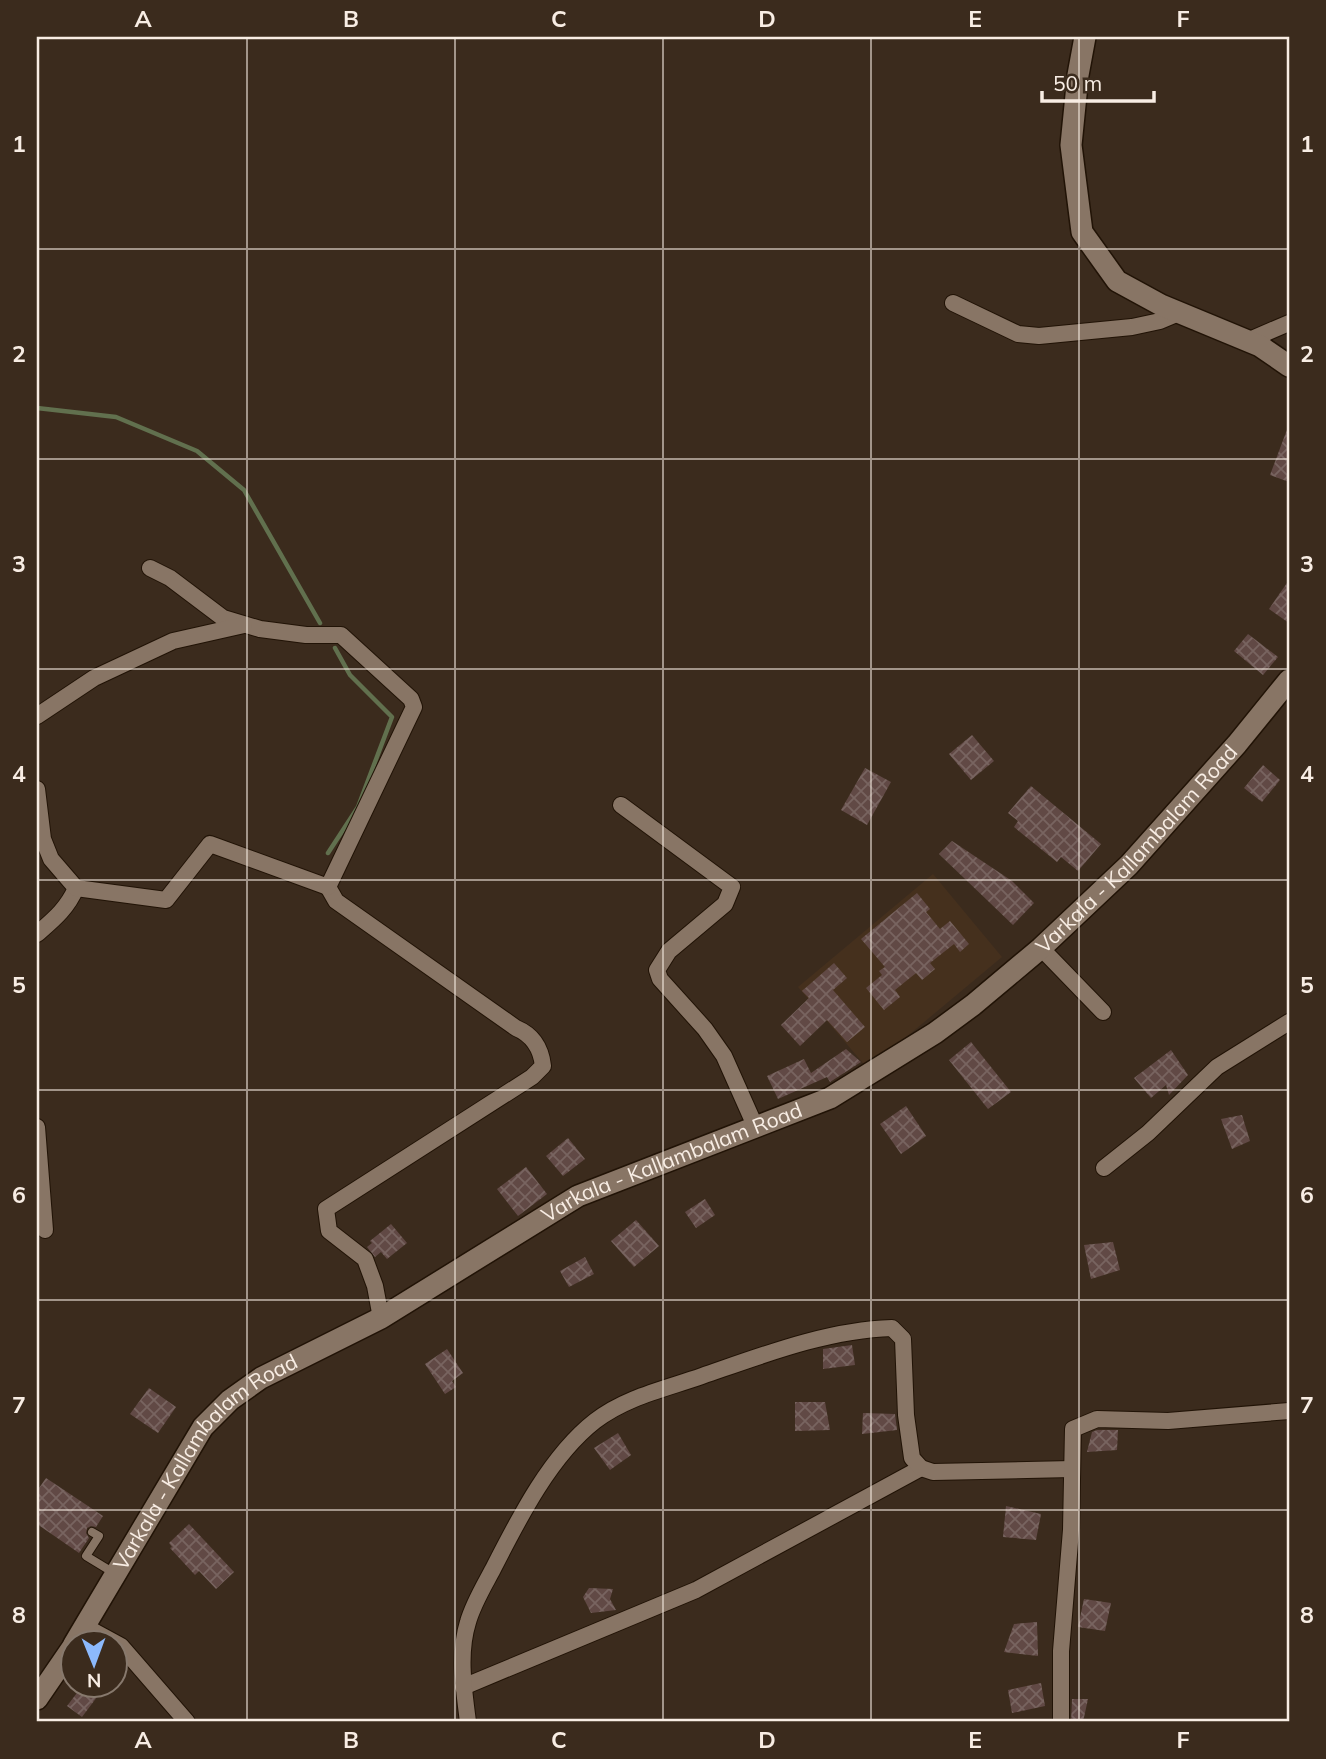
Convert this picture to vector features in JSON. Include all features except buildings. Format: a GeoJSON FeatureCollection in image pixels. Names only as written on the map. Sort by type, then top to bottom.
{"type":"FeatureCollection","features":[{"type":"Feature","properties":{"kind":"main road"},"geometry":{"type":"LineString","coordinates":[[1085,37],[1071,145],[1082,232],[1117,281],[1179,313],[1261,346],[1289,366]]}},
{"type":"Feature","properties":{"kind":"main road","name":"Varkala - Kallambalam Road"},"geometry":{"type":"LineString","coordinates":[[83,1630],[203,1427],[230,1401],[261,1378],[382,1318],[579,1196],[830,1098],[935,1033],[1041,948],[1129,865],[1237,744],[1289,680]]}},
{"type":"Feature","properties":{"kind":"main road","name":"Varkala - Kallambalam Road"},"geometry":{"type":"LineString","coordinates":[[37,1699],[60,1665]]}},
{"type":"Feature","properties":{"kind":"street"},"geometry":{"type":"LineString","coordinates":[[953,303],[1018,334],[1039,336],[1132,327],[1160,321],[1179,313]]}},
{"type":"Feature","properties":{"kind":"street"},"geometry":{"type":"LineString","coordinates":[[1247,341],[1289,323]]}},
{"type":"Feature","properties":{"kind":"street"},"geometry":{"type":"LineString","coordinates":[[150,568],[170,578],[223,618],[260,629],[306,635],[341,635],[411,699],[414,707],[328,887]]}},
{"type":"Feature","properties":{"kind":"street"},"geometry":{"type":"LineString","coordinates":[[37,716],[94,678],[173,641],[245,624]]}},
{"type":"Feature","properties":{"kind":"street"},"geometry":{"type":"LineString","coordinates":[[37,789],[43,839],[51,859],[76,888],[166,900],[210,844],[328,887],[336,901],[516,1028],[530,1034],[542,1054],[543,1066],[532,1077],[326,1209],[329,1231],[365,1259],[375,1286],[382,1318]]}},
{"type":"Feature","properties":{"kind":"street"},"geometry":{"type":"LineString","coordinates":[[621,805],[732,887],[725,904],[669,951],[657,970],[660,979],[705,1029],[724,1056],[756,1128]]}},
{"type":"Feature","properties":{"kind":"street"},"geometry":{"type":"LineString","coordinates":[[37,934],[61,914],[71,901],[76,888]]}},
{"type":"Feature","properties":{"kind":"street"},"geometry":{"type":"LineString","coordinates":[[1041,948],[1103,1012]]}},
{"type":"Feature","properties":{"kind":"street"},"geometry":{"type":"LineString","coordinates":[[1104,1168],[1148,1133],[1217,1067],[1289,1022]]}},
{"type":"Feature","properties":{"kind":"street"},"geometry":{"type":"LineString","coordinates":[[37,1127],[45,1230]]}},
{"type":"Feature","properties":{"kind":"street"},"geometry":{"type":"LineString","coordinates":[[468,1722],[463,1687],[463,1648],[468,1622],[504,1548],[538,1489],[568,1449],[595,1422],[630,1400],[827,1336],[892,1328],[903,1339],[906,1415],[912,1458],[921,1468],[933,1472],[1072,1469]]}},
{"type":"Feature","properties":{"kind":"street"},"geometry":{"type":"LineString","coordinates":[[1062,1722],[1061,1651],[1071,1531],[1073,1429],[1097,1419],[1168,1421],[1289,1411]]}},
{"type":"Feature","properties":{"kind":"street"},"geometry":{"type":"LineString","coordinates":[[463,1687],[696,1590],[921,1468]]}},
{"type":"Feature","properties":{"kind":"street"},"geometry":{"type":"LineString","coordinates":[[130,1656],[187,1722]]}},
{"type":"Feature","properties":{"kind":"lane"},"geometry":{"type":"LineString","coordinates":[[92,1532],[99,1535],[86,1556],[117,1574]]}},
{"type":"Feature","properties":{"kind":"shaded area"},"geometry":{"type":"Polygon","coordinates":[[[933,874],[1002,957],[868,1069],[798,987],[933,874]]]}},
{"type":"Feature","properties":{"kind":"waterway"},"geometry":{"type":"LineString","coordinates":[[37,408],[116,417],[197,451],[244,490],[320,623]]}},
{"type":"Feature","properties":{"kind":"waterway"},"geometry":{"type":"LineString","coordinates":[[328,853],[358,807],[392,717],[350,675],[335,648]]}}]}
